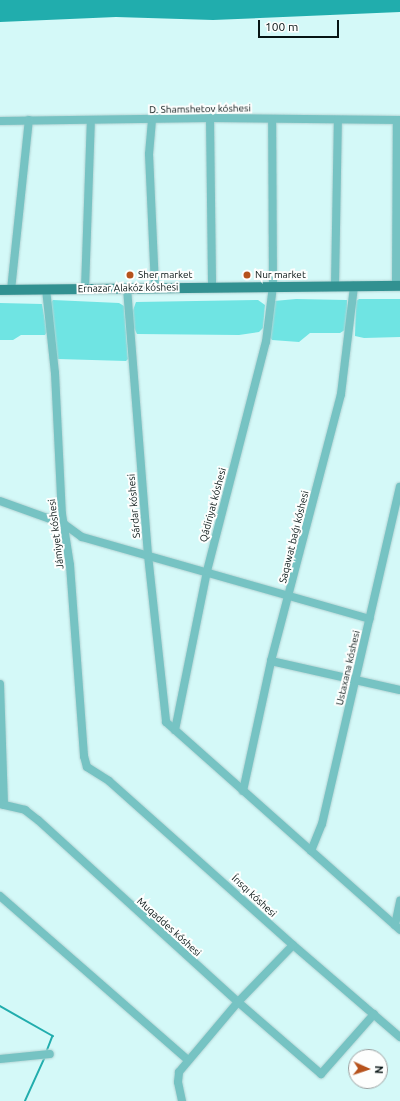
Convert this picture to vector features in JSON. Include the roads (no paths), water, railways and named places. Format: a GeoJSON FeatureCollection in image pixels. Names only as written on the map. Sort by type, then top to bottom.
{"type":"FeatureCollection","features":[{"type":"Feature","properties":{"kind":"main road","name":"Ernazar Alakóz kóshesi"},"geometry":{"type":"LineString","coordinates":[[0,290],[273,286],[398,286]]}},
{"type":"Feature","properties":{"kind":"street","name":"D. Shamshetov kóshesi"},"geometry":{"type":"LineString","coordinates":[[0,121],[210,118],[398,120]]}},
{"type":"Feature","properties":{"kind":"street"},"geometry":{"type":"LineString","coordinates":[[210,118],[212,287]]}},
{"type":"Feature","properties":{"kind":"street","name":"Qádiriyat kóshesi"},"geometry":{"type":"LineString","coordinates":[[175,730],[207,571],[266,342],[273,286],[272,118]]}},
{"type":"Feature","properties":{"kind":"street"},"geometry":{"type":"LineString","coordinates":[[12,290],[29,120]]}},
{"type":"Feature","properties":{"kind":"street"},"geometry":{"type":"LineString","coordinates":[[85,289],[91,120]]}},
{"type":"Feature","properties":{"kind":"street"},"geometry":{"type":"LineString","coordinates":[[152,120],[149,154],[155,288]]}},
{"type":"Feature","properties":{"kind":"street"},"geometry":{"type":"LineString","coordinates":[[335,286],[338,120]]}},
{"type":"Feature","properties":{"kind":"street"},"geometry":{"type":"LineString","coordinates":[[398,120],[398,286]]}},
{"type":"Feature","properties":{"kind":"street","name":"Saqawat baǵı kóshesi"},"geometry":{"type":"LineString","coordinates":[[243,790],[271,661],[290,595],[341,394],[354,286]]}},
{"type":"Feature","properties":{"kind":"street","name":"Sárdar kóshesi"},"geometry":{"type":"LineString","coordinates":[[127,288],[148,555],[166,722],[175,730]]}},
{"type":"Feature","properties":{"kind":"street","name":"Jámiyet kóshesi"},"geometry":{"type":"LineString","coordinates":[[46,289],[55,373],[64,524],[70,565],[84,756],[87,767],[94,773]]}},
{"type":"Feature","properties":{"kind":"street","name":"Ustaxana kóshesi"},"geometry":{"type":"LineString","coordinates":[[311,851],[322,824],[400,487]]}},
{"type":"Feature","properties":{"kind":"street"},"geometry":{"type":"LineString","coordinates":[[0,501],[64,524],[82,537],[207,571],[370,619]]}},
{"type":"Feature","properties":{"kind":"street"},"geometry":{"type":"LineString","coordinates":[[271,661],[400,690]]}},
{"type":"Feature","properties":{"kind":"street"},"geometry":{"type":"LineString","coordinates":[[0,684],[2,804]]}},
{"type":"Feature","properties":{"kind":"street"},"geometry":{"type":"LineString","coordinates":[[175,730],[397,928]]}},
{"type":"Feature","properties":{"kind":"street","name":"Írısqı kóshesi"},"geometry":{"type":"LineString","coordinates":[[94,773],[109,781],[200,860],[293,945],[400,1037]]}},
{"type":"Feature","properties":{"kind":"street","name":"Muqaddes kóshesi"},"geometry":{"type":"LineString","coordinates":[[2,804],[25,810],[38,820],[238,1002],[320,1074],[374,1014]]}},
{"type":"Feature","properties":{"kind":"street"},"geometry":{"type":"LineString","coordinates":[[0,896],[188,1060]]}},
{"type":"Feature","properties":{"kind":"street"},"geometry":{"type":"LineString","coordinates":[[397,928],[400,902]]}},
{"type":"Feature","properties":{"kind":"street"},"geometry":{"type":"LineString","coordinates":[[182,1101],[178,1082],[179,1072],[238,1002],[293,945]]}},
{"type":"Feature","properties":{"kind":"street"},"geometry":{"type":"LineString","coordinates":[[0,1059],[50,1054]]}},
{"type":"Feature","properties":{"kind":"waterway"},"geometry":{"type":"LineString","coordinates":[[0,1006],[53,1036],[47,1052]]}},
{"type":"Feature","properties":{"kind":"waterway"},"geometry":{"type":"LineString","coordinates":[[25,1101],[45,1057]]}},
{"type":"Feature","properties":{"kind":"place","name":"Sher market"},"geometry":{"type":"Point","coordinates":[130,275]}},
{"type":"Feature","properties":{"kind":"place","name":"Nur market"},"geometry":{"type":"Point","coordinates":[247,275]}}]}
